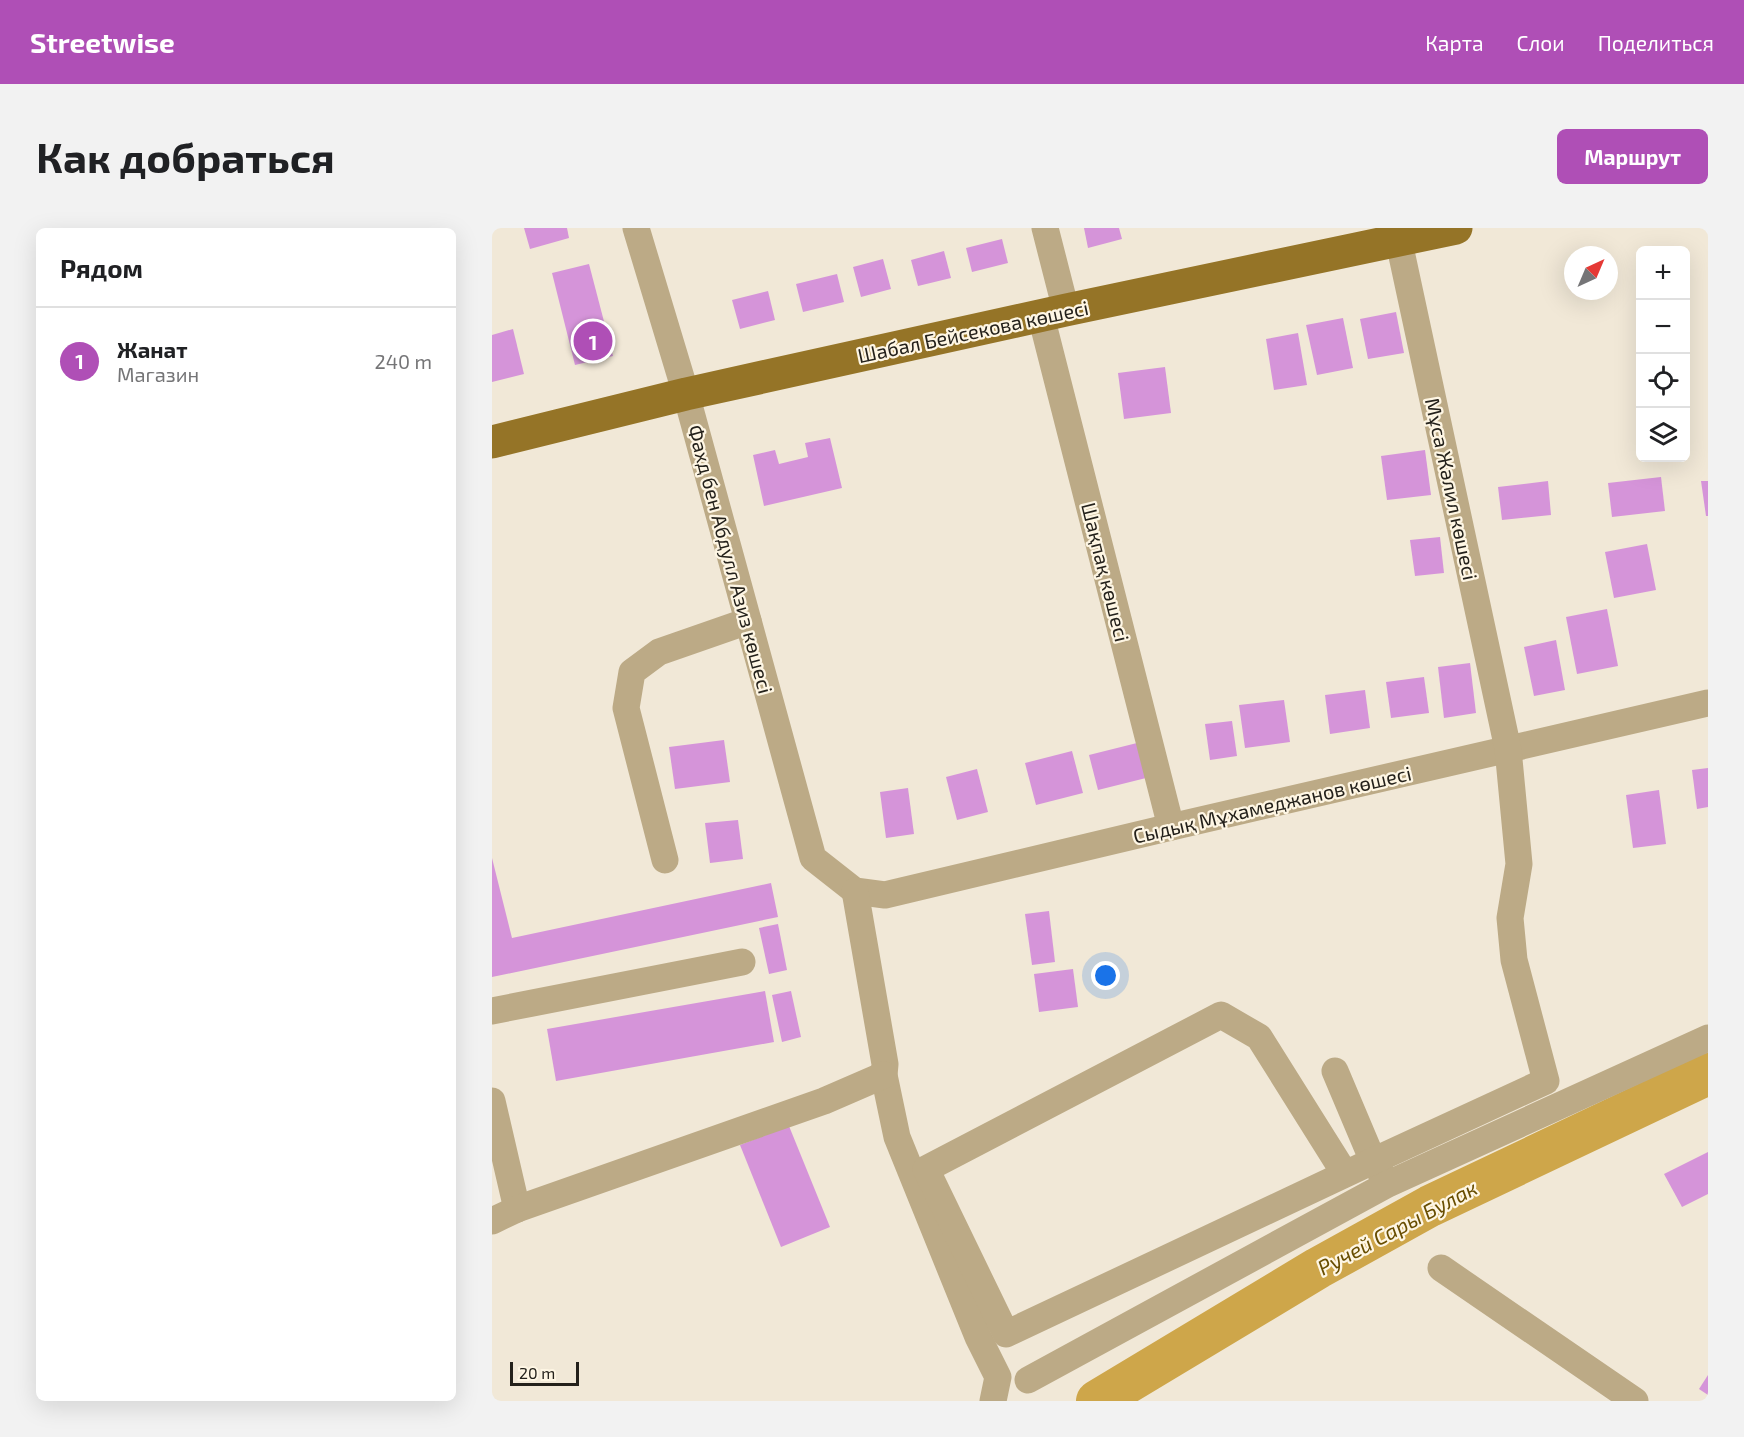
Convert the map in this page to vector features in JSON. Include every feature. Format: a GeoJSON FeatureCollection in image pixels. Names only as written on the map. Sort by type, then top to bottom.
{"type":"FeatureCollection","features":[{"type":"Feature","properties":{"kind":"main road","name":"Шабал Бейсекова көшесі"},"geometry":{"type":"LineString","coordinates":[[492,442],[686,394],[1397,235],[1456,228]]}},
{"type":"Feature","properties":{"kind":"street","name":"Фахд бен Абдулл Азиз көшесі"},"geometry":{"type":"LineString","coordinates":[[636,228],[686,394],[813,858],[847,885]]}},
{"type":"Feature","properties":{"kind":"street","name":"Шақпақ көшесі"},"geometry":{"type":"LineString","coordinates":[[1045,228],[1054,313],[1171,827]]}},
{"type":"Feature","properties":{"kind":"street","name":"Мұса Жәлил көшесі"},"geometry":{"type":"LineString","coordinates":[[1373,1161],[1546,1081],[1514,960],[1510,918],[1519,864],[1508,749],[1397,235]]}},
{"type":"Feature","properties":{"kind":"street"},"geometry":{"type":"LineString","coordinates":[[665,860],[626,708],[632,672],[659,652],[748,621]]}},
{"type":"Feature","properties":{"kind":"street","name":"Сыдық Мұхамеджанов көшесі"},"geometry":{"type":"LineString","coordinates":[[847,885],[885,896],[1171,827],[1708,703]]}},
{"type":"Feature","properties":{"kind":"street"},"geometry":{"type":"LineString","coordinates":[[847,885],[885,1064],[884,1075],[897,1137],[978,1337],[998,1377],[993,1401]]}},
{"type":"Feature","properties":{"kind":"street"},"geometry":{"type":"LineString","coordinates":[[492,1011],[742,962]]}},
{"type":"Feature","properties":{"kind":"street"},"geometry":{"type":"LineString","coordinates":[[1345,1174],[1259,1037],[1221,1015],[926,1169],[1006,1334],[1373,1161]]}},
{"type":"Feature","properties":{"kind":"street"},"geometry":{"type":"LineString","coordinates":[[1028,1380],[1388,1184],[1708,1038]]}},
{"type":"Feature","properties":{"kind":"street"},"geometry":{"type":"LineString","coordinates":[[1335,1071],[1373,1161],[1388,1184]]}},
{"type":"Feature","properties":{"kind":"street"},"geometry":{"type":"LineString","coordinates":[[492,1221],[517,1209],[824,1101],[884,1075]]}},
{"type":"Feature","properties":{"kind":"street"},"geometry":{"type":"LineString","coordinates":[[492,1101],[517,1209]]}},
{"type":"Feature","properties":{"kind":"street"},"geometry":{"type":"LineString","coordinates":[[1441,1268],[1635,1401]]}},
{"type":"Feature","properties":{"kind":"building"},"geometry":{"type":"Polygon","coordinates":[[[524,228],[567,228],[569,238],[530,249],[524,228]]]}},
{"type":"Feature","properties":{"kind":"building"},"geometry":{"type":"Polygon","coordinates":[[[1084,228],[1119,228],[1122,239],[1088,248],[1084,228]]]}},
{"type":"Feature","properties":{"kind":"building"},"geometry":{"type":"Polygon","coordinates":[[[1002,239],[1008,263],[972,272],[966,248],[1002,239]]]}},
{"type":"Feature","properties":{"kind":"building"},"geometry":{"type":"Polygon","coordinates":[[[944,251],[951,278],[918,286],[911,260],[944,251]]]}},
{"type":"Feature","properties":{"kind":"building"},"geometry":{"type":"Polygon","coordinates":[[[883,259],[891,289],[861,297],[853,267],[883,259]]]}},
{"type":"Feature","properties":{"kind":"building"},"geometry":{"type":"Polygon","coordinates":[[[589,264],[613,356],[575,365],[552,273],[589,264]]]}},
{"type":"Feature","properties":{"kind":"building"},"geometry":{"type":"Polygon","coordinates":[[[837,274],[844,302],[803,312],[796,284],[837,274]]]}},
{"type":"Feature","properties":{"kind":"building"},"geometry":{"type":"Polygon","coordinates":[[[768,291],[775,320],[740,329],[732,300],[768,291]]]}},
{"type":"Feature","properties":{"kind":"building"},"geometry":{"type":"Polygon","coordinates":[[[1396,312],[1404,353],[1368,359],[1360,319],[1396,312]]]}},
{"type":"Feature","properties":{"kind":"building"},"geometry":{"type":"Polygon","coordinates":[[[1343,318],[1353,368],[1317,375],[1306,325],[1343,318]]]}},
{"type":"Feature","properties":{"kind":"building"},"geometry":{"type":"Polygon","coordinates":[[[513,329],[524,374],[492,382],[492,335],[513,329]]]}},
{"type":"Feature","properties":{"kind":"building"},"geometry":{"type":"Polygon","coordinates":[[[1298,333],[1307,385],[1274,390],[1266,339],[1298,333]]]}},
{"type":"Feature","properties":{"kind":"building"},"geometry":{"type":"Polygon","coordinates":[[[1165,367],[1171,413],[1124,419],[1118,373],[1165,367]]]}},
{"type":"Feature","properties":{"kind":"building"},"geometry":{"type":"Polygon","coordinates":[[[830,438],[842,488],[764,506],[753,455],[775,450],[779,464],[808,457],[805,443],[830,438]]]}},
{"type":"Feature","properties":{"kind":"building"},"geometry":{"type":"Polygon","coordinates":[[[1425,450],[1431,495],[1387,500],[1381,456],[1425,450]]]}},
{"type":"Feature","properties":{"kind":"building"},"geometry":{"type":"Polygon","coordinates":[[[1661,477],[1665,511],[1612,517],[1608,483],[1661,477]]]}},
{"type":"Feature","properties":{"kind":"building"},"geometry":{"type":"Polygon","coordinates":[[[1548,481],[1551,515],[1502,520],[1498,487],[1548,481]]]}},
{"type":"Feature","properties":{"kind":"building"},"geometry":{"type":"Polygon","coordinates":[[[1701,481],[1708,481],[1708,516],[1706,516],[1701,481]]]}},
{"type":"Feature","properties":{"kind":"building"},"geometry":{"type":"Polygon","coordinates":[[[1440,537],[1444,573],[1415,576],[1410,540],[1440,537]]]}},
{"type":"Feature","properties":{"kind":"building"},"geometry":{"type":"Polygon","coordinates":[[[1647,544],[1656,590],[1614,598],[1605,552],[1647,544]]]}},
{"type":"Feature","properties":{"kind":"building"},"geometry":{"type":"Polygon","coordinates":[[[1607,609],[1618,666],[1577,674],[1566,617],[1607,609]]]}},
{"type":"Feature","properties":{"kind":"building"},"geometry":{"type":"Polygon","coordinates":[[[1556,640],[1565,690],[1534,696],[1524,647],[1556,640]]]}},
{"type":"Feature","properties":{"kind":"building"},"geometry":{"type":"Polygon","coordinates":[[[1470,663],[1476,713],[1444,718],[1438,667],[1470,663]]]}},
{"type":"Feature","properties":{"kind":"building"},"geometry":{"type":"Polygon","coordinates":[[[1424,677],[1429,713],[1391,718],[1386,682],[1424,677]]]}},
{"type":"Feature","properties":{"kind":"building"},"geometry":{"type":"Polygon","coordinates":[[[1365,690],[1370,728],[1330,734],[1325,695],[1365,690]]]}},
{"type":"Feature","properties":{"kind":"building"},"geometry":{"type":"Polygon","coordinates":[[[1284,700],[1290,742],[1245,748],[1239,705],[1284,700]]]}},
{"type":"Feature","properties":{"kind":"building"},"geometry":{"type":"Polygon","coordinates":[[[1232,721],[1237,756],[1210,760],[1205,724],[1232,721]]]}},
{"type":"Feature","properties":{"kind":"building"},"geometry":{"type":"Polygon","coordinates":[[[724,740],[730,782],[675,789],[669,747],[724,740]]]}},
{"type":"Feature","properties":{"kind":"building"},"geometry":{"type":"Polygon","coordinates":[[[1137,743],[1146,778],[1098,790],[1089,755],[1137,743]]]}},
{"type":"Feature","properties":{"kind":"building"},"geometry":{"type":"Polygon","coordinates":[[[1072,751],[1083,793],[1036,805],[1025,763],[1072,751]]]}},
{"type":"Feature","properties":{"kind":"building"},"geometry":{"type":"Polygon","coordinates":[[[1708,768],[1708,807],[1697,809],[1692,770],[1708,768]]]}},
{"type":"Feature","properties":{"kind":"building"},"geometry":{"type":"Polygon","coordinates":[[[977,769],[988,812],[957,820],[946,777],[977,769]]]}},
{"type":"Feature","properties":{"kind":"building"},"geometry":{"type":"Polygon","coordinates":[[[908,788],[914,834],[886,838],[880,792],[908,788]]]}},
{"type":"Feature","properties":{"kind":"building"},"geometry":{"type":"Polygon","coordinates":[[[1659,790],[1666,844],[1633,848],[1626,795],[1659,790]]]}},
{"type":"Feature","properties":{"kind":"building"},"geometry":{"type":"Polygon","coordinates":[[[738,820],[743,859],[710,863],[705,823],[738,820]]]}},
{"type":"Feature","properties":{"kind":"building"},"geometry":{"type":"Polygon","coordinates":[[[492,858],[512,938],[771,883],[778,917],[492,977],[492,858]]]}},
{"type":"Feature","properties":{"kind":"building"},"geometry":{"type":"Polygon","coordinates":[[[1049,911],[1055,962],[1032,965],[1025,914],[1049,911]]]}},
{"type":"Feature","properties":{"kind":"building"},"geometry":{"type":"Polygon","coordinates":[[[778,924],[787,970],[769,974],[759,928],[778,924]]]}},
{"type":"Feature","properties":{"kind":"building"},"geometry":{"type":"Polygon","coordinates":[[[1073,969],[1078,1007],[1039,1012],[1034,974],[1073,969]]]}},
{"type":"Feature","properties":{"kind":"building"},"geometry":{"type":"Polygon","coordinates":[[[765,991],[774,1042],[556,1081],[547,1029],[765,991]]]}},
{"type":"Feature","properties":{"kind":"building"},"geometry":{"type":"Polygon","coordinates":[[[791,991],[801,1037],[782,1042],[772,995],[791,991]]]}},
{"type":"Feature","properties":{"kind":"building"},"geometry":{"type":"Polygon","coordinates":[[[789,1126],[830,1227],[781,1247],[740,1145],[789,1126]]]}},
{"type":"Feature","properties":{"kind":"building"},"geometry":{"type":"Polygon","coordinates":[[[1708,1152],[1708,1194],[1682,1207],[1664,1174],[1708,1152]]]}},
{"type":"Feature","properties":{"kind":"building"},"geometry":{"type":"Polygon","coordinates":[[[1708,1375],[1708,1395],[1699,1389],[1708,1375]]]}},
{"type":"Feature","properties":{"kind":"waterway","name":"Ручей Сары Булак"},"geometry":{"type":"LineString","coordinates":[[1097,1401],[1318,1268],[1430,1206],[1708,1074]]}},
{"type":"Feature","properties":{"kind":"place","name":"Жанат"},"geometry":{"type":"Point","coordinates":[593,341]}}]}
